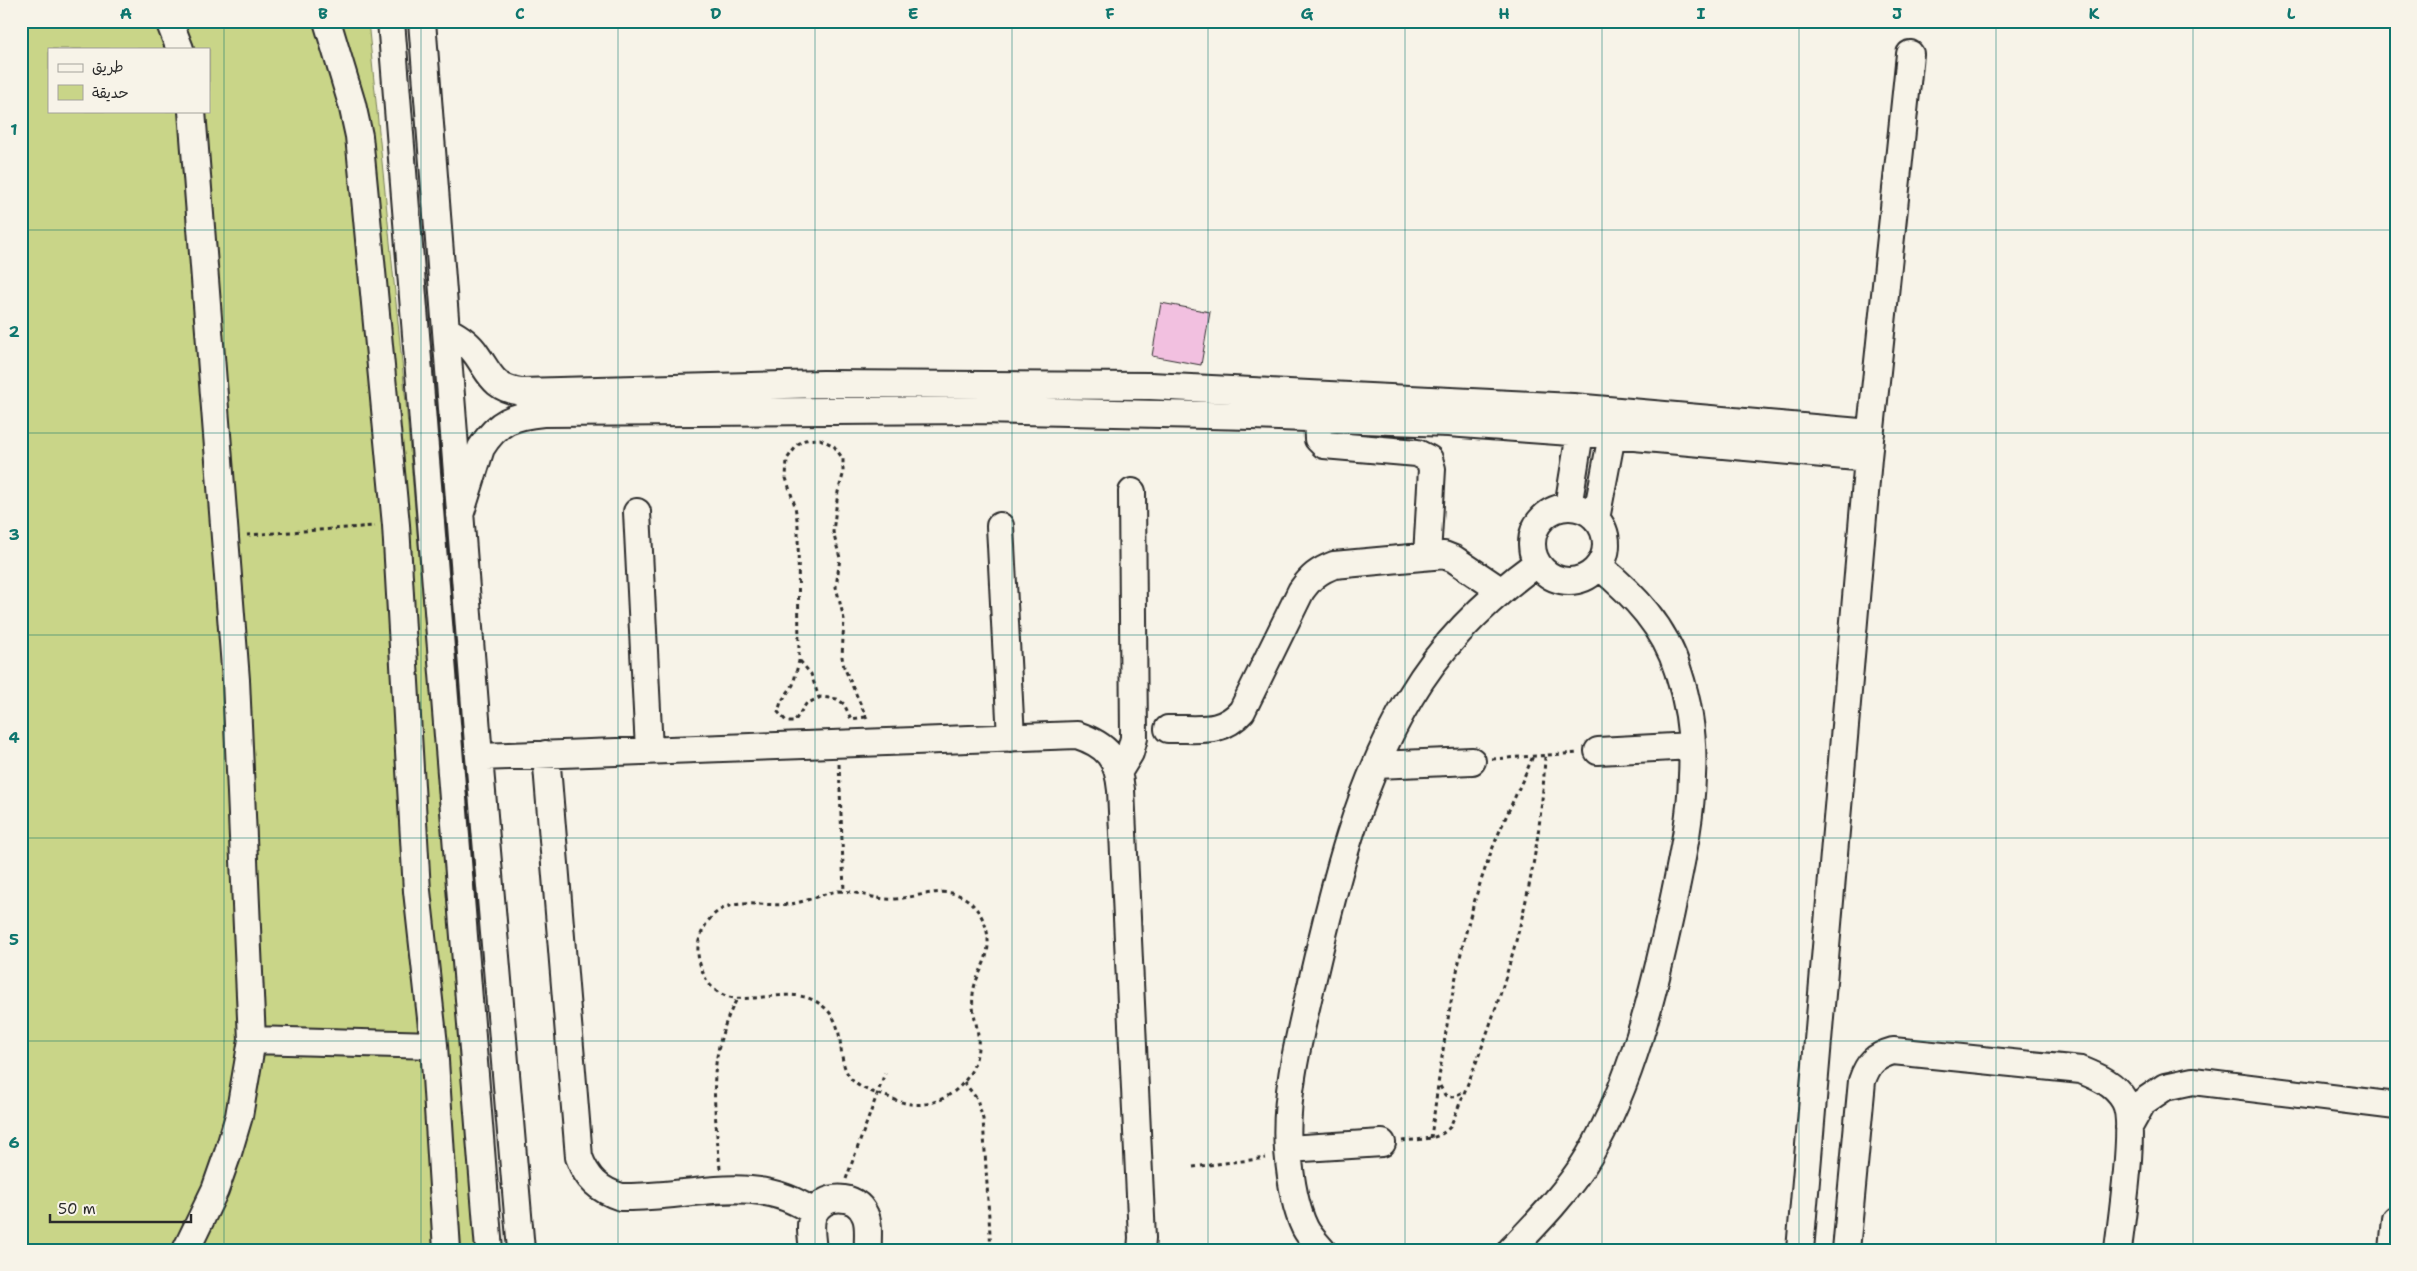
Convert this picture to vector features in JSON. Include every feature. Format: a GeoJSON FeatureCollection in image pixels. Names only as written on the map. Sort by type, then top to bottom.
{"type":"FeatureCollection","features":[{"type":"Feature","properties":{"kind":"street"},"geometry":{"type":"LineString","coordinates":[[169,21],[180,48]]}},
{"type":"Feature","properties":{"kind":"street"},"geometry":{"type":"LineString","coordinates":[[327,21],[343,72],[358,136],[396,525],[417,890],[434,1045],[447,1250]]}},
{"type":"Feature","properties":{"kind":"street"},"geometry":{"type":"LineString","coordinates":[[390,21],[490,1250]]}},
{"type":"Feature","properties":{"kind":"street"},"geometry":{"type":"LineString","coordinates":[[422,21],[479,757],[521,1250]]}},
{"type":"Feature","properties":{"kind":"street"},"geometry":{"type":"LineString","coordinates":[[1800,1250],[1869,446],[1910,54]]}},
{"type":"Feature","properties":{"kind":"street"},"geometry":{"type":"LineString","coordinates":[[186,1250],[215,1190],[228,1153],[239,1116],[252,1040],[236,680],[192,112]]}},
{"type":"Feature","properties":{"kind":"street"},"geometry":{"type":"LineString","coordinates":[[446,330],[470,346],[491,378],[498,384],[522,392],[833,384],[1150,386],[1312,410],[1448,423],[1612,435],[1869,446]]}},
{"type":"Feature","properties":{"kind":"street"},"geometry":{"type":"LineString","coordinates":[[460,515],[480,448],[494,430],[517,415],[543,413],[1573,407],[1869,446]]}},
{"type":"Feature","properties":{"kind":"street"},"geometry":{"type":"LineString","coordinates":[[1312,410],[1318,439],[1324,445],[1418,453],[1429,459],[1432,470],[1427,556]]}},
{"type":"Feature","properties":{"kind":"street"},"geometry":{"type":"LineString","coordinates":[[1568,507],[1580,433]]}},
{"type":"Feature","properties":{"kind":"street"},"geometry":{"type":"LineString","coordinates":[[1596,519],[1612,435]]}},
{"type":"Feature","properties":{"kind":"street"},"geometry":{"type":"LineString","coordinates":[[1119,771],[1130,753],[1134,738],[1132,492]]}},
{"type":"Feature","properties":{"kind":"street"},"geometry":{"type":"LineString","coordinates":[[1568,507],[1578,508],[1596,519],[1606,537],[1604,557],[1599,566],[1585,578],[1567,581],[1550,576],[1537,563],[1532,542],[1536,526],[1547,514],[1568,507]]}},
{"type":"Feature","properties":{"kind":"street"},"geometry":{"type":"LineString","coordinates":[[637,512],[649,750]]}},
{"type":"Feature","properties":{"kind":"street"},"geometry":{"type":"LineString","coordinates":[[1000,526],[1011,738]]}},
{"type":"Feature","properties":{"kind":"street"},"geometry":{"type":"LineString","coordinates":[[1168,729],[1222,728],[1233,721],[1242,711],[1301,591],[1311,577],[1321,570],[1334,565],[1444,555],[1454,559],[1500,590]]}},
{"type":"Feature","properties":{"kind":"street"},"geometry":{"type":"LineString","coordinates":[[1322,1250],[1306,1229],[1297,1205],[1289,1152],[1289,1109],[1312,983],[1348,836],[1376,765],[1411,696],[1436,657],[1466,622],[1500,590],[1537,563]]}},
{"type":"Feature","properties":{"kind":"street"},"geometry":{"type":"LineString","coordinates":[[1511,1250],[1562,1195],[1588,1157],[1609,1117],[1626,1075],[1649,1001],[1678,879],[1689,812],[1692,746],[1687,705],[1678,670],[1665,640],[1647,612],[1625,587],[1599,566]]}},
{"type":"Feature","properties":{"kind":"street"},"geometry":{"type":"LineString","coordinates":[[479,757],[1076,735],[1095,741],[1110,754],[1119,771],[1142,1238],[1141,1250]]}},
{"type":"Feature","properties":{"kind":"street"},"geometry":{"type":"LineString","coordinates":[[1598,751],[1692,746]]}},
{"type":"Feature","properties":{"kind":"street"},"geometry":{"type":"LineString","coordinates":[[546,754],[579,1157],[584,1171],[594,1183],[606,1192],[621,1197],[722,1190],[770,1191],[794,1200],[814,1213]]}},
{"type":"Feature","properties":{"kind":"street"},"geometry":{"type":"LineString","coordinates":[[1376,765],[1472,761]]}},
{"type":"Feature","properties":{"kind":"street"},"geometry":{"type":"LineString","coordinates":[[252,1040],[434,1045]]}},
{"type":"Feature","properties":{"kind":"street"},"geometry":{"type":"LineString","coordinates":[[1846,1250],[1862,1081],[1867,1066],[1878,1055],[1893,1051],[2081,1070],[2107,1080],[2125,1101],[2130,1127],[2118,1250]]}},
{"type":"Feature","properties":{"kind":"street"},"geometry":{"type":"LineString","coordinates":[[2130,1127],[2142,1102],[2165,1087],[2193,1081],[2396,1106]]}},
{"type":"Feature","properties":{"kind":"street"},"geometry":{"type":"LineString","coordinates":[[1289,1152],[1382,1143]]}},
{"type":"Feature","properties":{"kind":"street"},"geometry":{"type":"LineString","coordinates":[[813,1250],[811,1230],[814,1213],[825,1202],[839,1198],[849,1200],[862,1210],[868,1225],[868,1250]]}},
{"type":"Feature","properties":{"kind":"street"},"geometry":{"type":"LineString","coordinates":[[2393,1250],[2396,1219]]}},
{"type":"Feature","properties":{"kind":"path"},"geometry":{"type":"LineString","coordinates":[[866,717],[851,719],[844,704],[837,699],[819,698],[806,704],[794,722],[787,722],[778,712],[781,702],[793,685],[799,661],[798,526],[786,469],[787,459],[798,444],[805,440],[820,439],[834,446],[842,459],[843,475],[838,492],[833,532],[840,558],[836,592],[844,619],[842,647],[844,667],[866,717],[877,742]]}},
{"type":"Feature","properties":{"kind":"path"},"geometry":{"type":"LineString","coordinates":[[225,537],[396,525]]}},
{"type":"Feature","properties":{"kind":"path"},"geometry":{"type":"LineString","coordinates":[[799,661],[810,674],[819,698]]}},
{"type":"Feature","properties":{"kind":"path"},"geometry":{"type":"LineString","coordinates":[[838,744],[844,891]]}},
{"type":"Feature","properties":{"kind":"path"},"geometry":{"type":"LineString","coordinates":[[1472,761],[1598,751]]}},
{"type":"Feature","properties":{"kind":"path"},"geometry":{"type":"LineString","coordinates":[[1382,1143],[1440,1137],[1450,1127],[1489,1032],[1518,936],[1543,804],[1545,755]]}},
{"type":"Feature","properties":{"kind":"path"},"geometry":{"type":"LineString","coordinates":[[1431,1138],[1452,999],[1483,873],[1499,831],[1533,756]]}},
{"type":"Feature","properties":{"kind":"path"},"geometry":{"type":"LineString","coordinates":[[844,891],[885,899],[909,898],[930,893],[950,894],[969,902],[983,920],[989,940],[973,994],[974,1014],[978,1033],[978,1054],[974,1065],[964,1082],[951,1094],[939,1100],[918,1105],[908,1105],[860,1086],[848,1075],[843,1059],[839,1029],[834,1018],[822,1005],[807,996],[791,993],[737,999],[722,994],[710,984],[700,964],[699,940],[707,923],[714,916],[738,904],[791,904],[829,892],[844,891]]}},
{"type":"Feature","properties":{"kind":"path"},"geometry":{"type":"LineString","coordinates":[[722,1190],[714,1073],[719,1040],[737,999]]}},
{"type":"Feature","properties":{"kind":"path"},"geometry":{"type":"LineString","coordinates":[[839,1198],[885,1073]]}},
{"type":"Feature","properties":{"kind":"path"},"geometry":{"type":"LineString","coordinates":[[1439,1080],[1440,1088],[1445,1094],[1452,1097],[1460,1095],[1465,1089]]}},
{"type":"Feature","properties":{"kind":"path"},"geometry":{"type":"LineString","coordinates":[[964,1082],[977,1099],[983,1119],[991,1250]]}},
{"type":"Feature","properties":{"kind":"path"},"geometry":{"type":"LineString","coordinates":[[1192,1167],[1289,1152]]}},
{"type":"Feature","properties":{"kind":"green space"},"geometry":{"type":"Polygon","coordinates":[[[21,21],[368,21],[406,403],[478,1250],[21,1250],[21,21]]]}},
{"type":"Feature","properties":{"kind":"building"},"geometry":{"type":"Polygon","coordinates":[[[1161,303],[1210,312],[1201,365],[1152,356],[1161,303]]]}}]}
